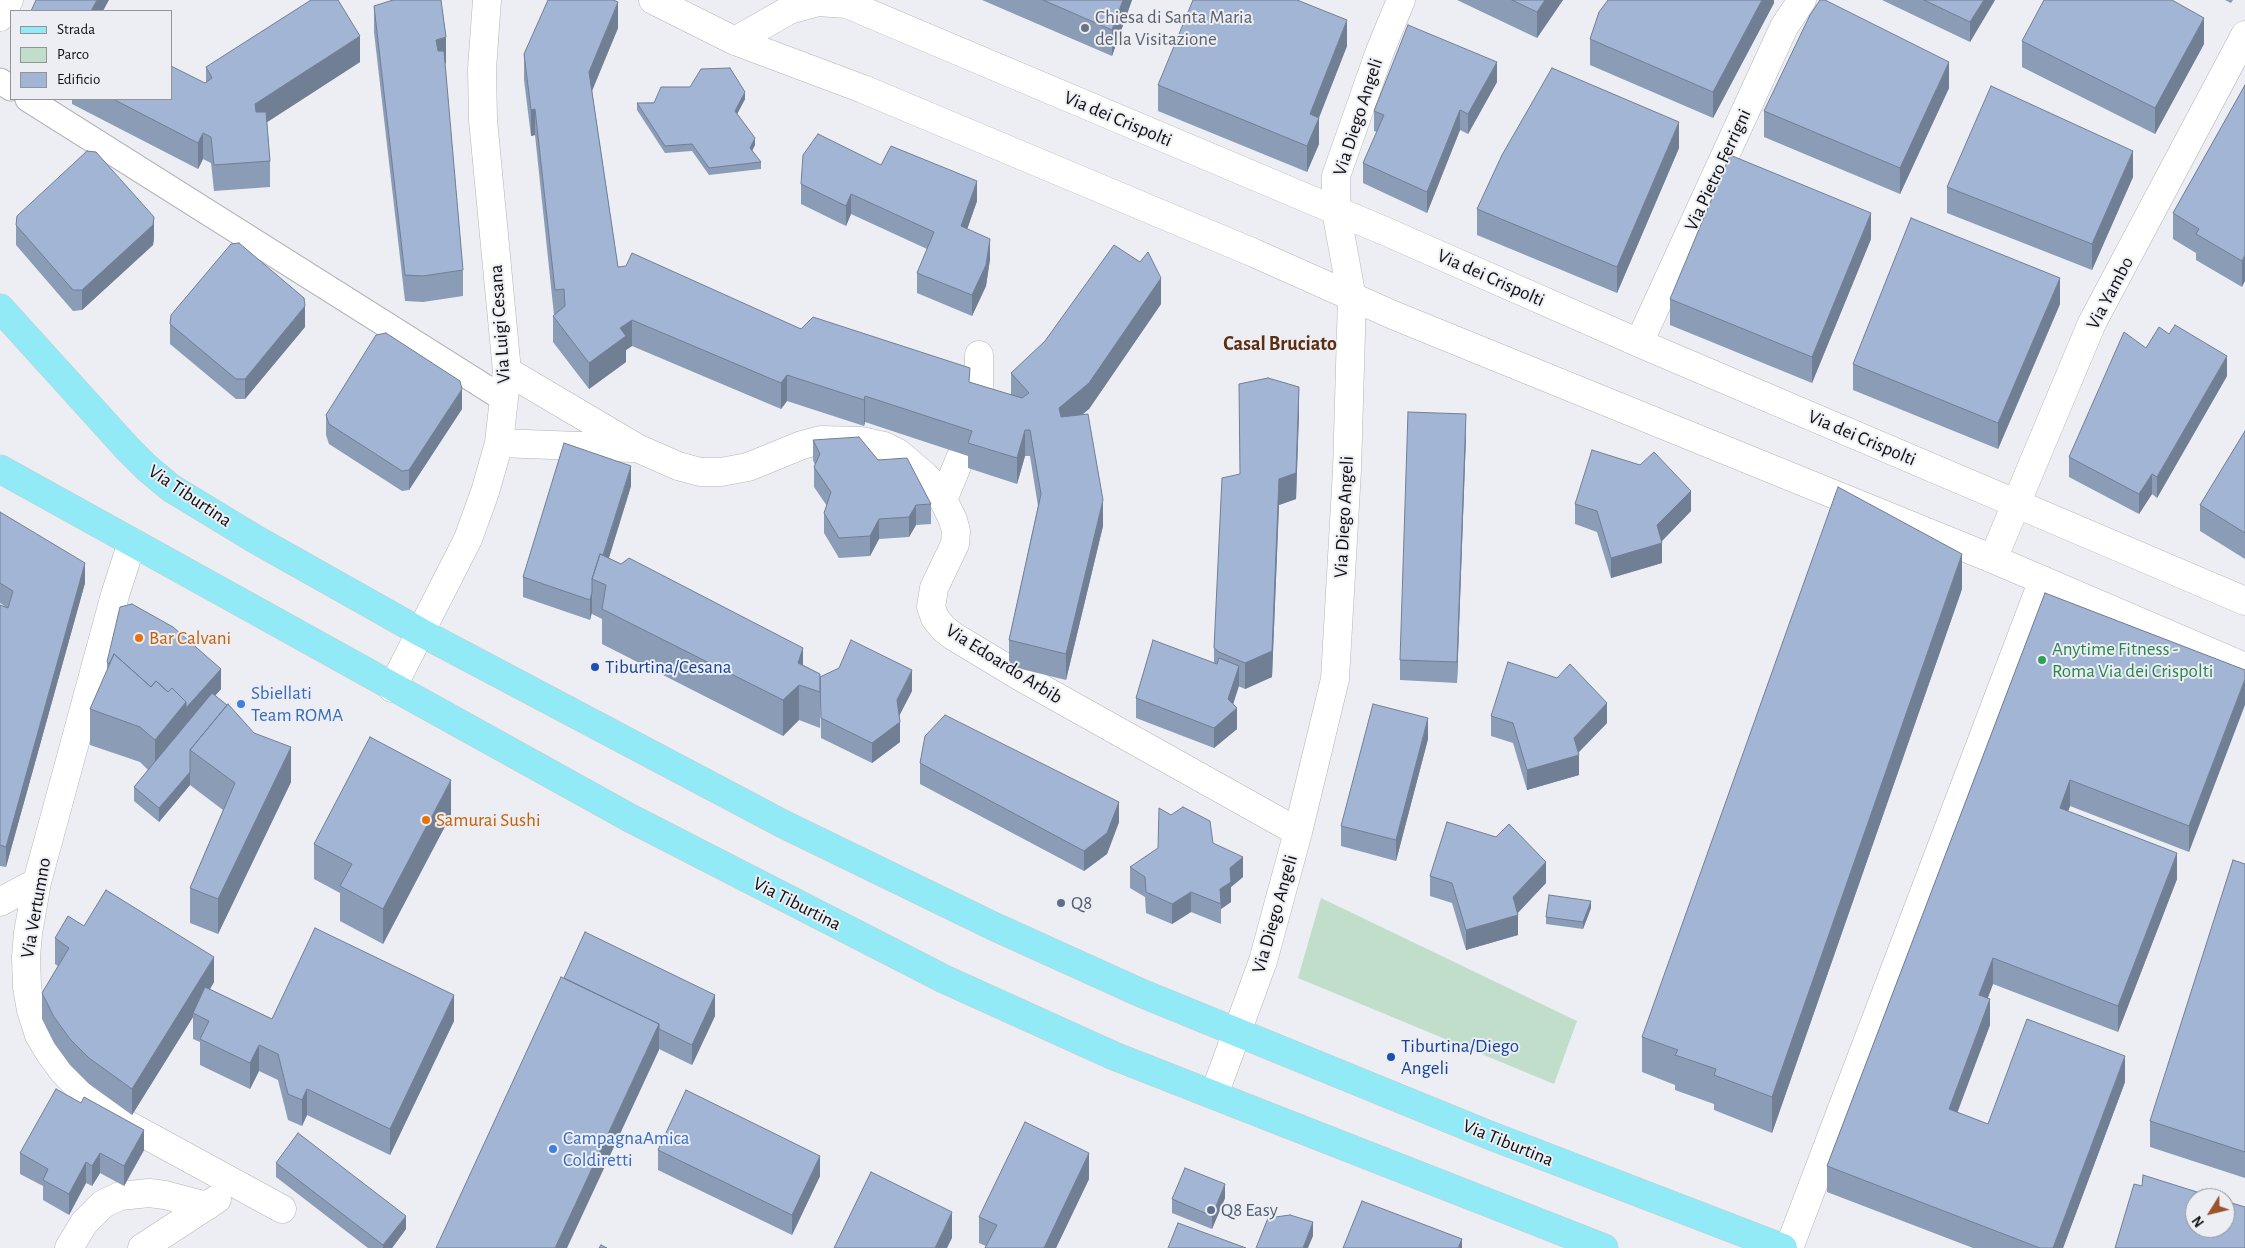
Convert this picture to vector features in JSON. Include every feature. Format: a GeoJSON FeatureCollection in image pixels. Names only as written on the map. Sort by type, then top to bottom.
{"type":"FeatureCollection","features":[{"type":"Feature","properties":{"kind":"main road","name":"Via Tiburtina"},"geometry":{"type":"LineString","coordinates":[[0,308],[127,448],[171,488],[255,539],[422,632],[783,824],[993,926],[1141,993],[1498,1139],[1783,1248]]}},
{"type":"Feature","properties":{"kind":"main road","name":"Via Tiburtina"},"geometry":{"type":"LineString","coordinates":[[0,470],[638,823],[944,979],[1114,1056],[1604,1248]]}},
{"type":"Feature","properties":{"kind":"street"},"geometry":{"type":"LineString","coordinates":[[0,17],[9,0]]}},
{"type":"Feature","properties":{"kind":"street","name":"Via Luigi Cesana"},"geometry":{"type":"LineString","coordinates":[[422,632],[468,539],[485,492],[499,443],[507,371],[484,120],[482,69],[486,0]]}},
{"type":"Feature","properties":{"kind":"street"},"geometry":{"type":"LineString","coordinates":[[653,0],[735,41],[863,89],[1254,254],[1352,298],[1993,559],[2245,667]]}},
{"type":"Feature","properties":{"kind":"street","name":"Via Diego Angeli"},"geometry":{"type":"LineString","coordinates":[[1236,1033],[1263,961],[1298,832],[1335,679],[1347,470],[1352,298],[1336,211],[1336,176],[1341,157],[1380,51],[1401,0]]}},
{"type":"Feature","properties":{"kind":"street","name":"Via Pietro Ferrigni"},"geometry":{"type":"LineString","coordinates":[[1639,343],[1784,27],[1802,0]]}},
{"type":"Feature","properties":{"kind":"street","name":"Via dei Crispolti"},"geometry":{"type":"LineString","coordinates":[[735,41],[788,10],[818,2],[848,2],[1639,343],[2245,600]]}},
{"type":"Feature","properties":{"kind":"street","name":"Via Yambo"},"geometry":{"type":"LineString","coordinates":[[1993,559],[2092,323],[2245,35]]}},
{"type":"Feature","properties":{"kind":"street"},"geometry":{"type":"LineString","coordinates":[[30,100],[504,399]]}},
{"type":"Feature","properties":{"kind":"street"},"geometry":{"type":"LineString","coordinates":[[979,355],[979,410]]}},
{"type":"Feature","properties":{"kind":"street","name":"Via Edoardo Arbib"},"geometry":{"type":"LineString","coordinates":[[507,371],[637,448],[693,470],[721,472],[748,467],[802,445],[821,440],[861,441],[884,446],[898,453],[925,476],[938,491],[953,520],[956,531],[955,544],[934,588],[931,607],[935,618],[943,628],[1021,678],[1298,832]]}},
{"type":"Feature","properties":{"kind":"street","name":"Via Edoardo Arbib"},"geometry":{"type":"LineString","coordinates":[[499,443],[637,448]]}},
{"type":"Feature","properties":{"kind":"street"},"geometry":{"type":"LineString","coordinates":[[943,500],[962,454]]}},
{"type":"Feature","properties":{"kind":"street","name":"Via Vertumno"},"geometry":{"type":"LineString","coordinates":[[132,542],[115,595],[37,882],[28,934],[27,988],[31,1010],[39,1035],[49,1052],[63,1071],[93,1102],[128,1125],[282,1209]]}},
{"type":"Feature","properties":{"kind":"street"},"geometry":{"type":"LineString","coordinates":[[1789,1248],[2042,580]]}},
{"type":"Feature","properties":{"kind":"street"},"geometry":{"type":"LineString","coordinates":[[392,688],[422,632]]}},
{"type":"Feature","properties":{"kind":"street"},"geometry":{"type":"LineString","coordinates":[[0,902],[37,882]]}},
{"type":"Feature","properties":{"kind":"street"},"geometry":{"type":"LineString","coordinates":[[1214,1095],[1236,1033]]}},
{"type":"Feature","properties":{"kind":"street"},"geometry":{"type":"LineString","coordinates":[[142,1248],[207,1206],[222,1195],[234,1182]]}},
{"type":"Feature","properties":{"kind":"street"},"geometry":{"type":"LineString","coordinates":[[69,1248],[84,1223],[103,1204],[120,1196],[149,1193],[165,1195],[207,1206]]}},
{"type":"Feature","properties":{"kind":"green space"},"geometry":{"type":"Polygon","coordinates":[[[1321,898],[1577,1021],[1554,1084],[1298,978],[1321,898]]]}},
{"type":"Feature","properties":{"kind":"building"},"geometry":{"type":"Polygon","coordinates":[[[36,0],[97,0],[92,10],[31,10],[36,0]]]}},
{"type":"Feature","properties":{"kind":"building"},"geometry":{"type":"Polygon","coordinates":[[[311,0],[338,0],[360,36],[255,104],[256,112],[266,112],[270,161],[214,165],[211,137],[203,133],[198,143],[115,100],[172,100],[172,66],[205,83],[212,78],[206,67],[311,0]]]}},
{"type":"Feature","properties":{"kind":"building"},"geometry":{"type":"Polygon","coordinates":[[[393,0],[441,0],[446,37],[436,40],[438,51],[444,51],[463,270],[423,276],[405,275],[374,6],[393,0]]]}},
{"type":"Feature","properties":{"kind":"building"},"geometry":{"type":"Polygon","coordinates":[[[548,0],[613,0],[618,2],[589,72],[618,267],[626,266],[632,253],[801,329],[813,317],[970,368],[969,382],[1022,398],[1029,393],[1011,373],[1045,341],[1114,245],[1140,262],[1148,252],[1161,278],[1089,383],[1059,408],[1061,417],[1088,414],[1103,500],[1066,654],[1009,640],[1041,494],[1030,430],[1025,430],[1017,458],[968,443],[972,431],[865,396],[864,400],[787,375],[781,383],[632,320],[620,328],[626,336],[589,363],[553,316],[565,306],[564,289],[555,290],[535,109],[531,110],[524,54],[548,0]]]}},
{"type":"Feature","properties":{"kind":"building"},"geometry":{"type":"Polygon","coordinates":[[[1043,0],[1123,0],[1112,30],[1043,0]]]}},
{"type":"Feature","properties":{"kind":"building"},"geometry":{"type":"Polygon","coordinates":[[[1193,0],[1297,0],[1347,20],[1310,114],[1319,118],[1307,146],[1158,85],[1193,0]]]}},
{"type":"Feature","properties":{"kind":"building"},"geometry":{"type":"Polygon","coordinates":[[[1512,0],[1545,0],[1537,12],[1512,0]]]}},
{"type":"Feature","properties":{"kind":"building"},"geometry":{"type":"Polygon","coordinates":[[[1608,0],[1762,0],[1713,92],[1590,39],[1599,12],[1608,0]]]}},
{"type":"Feature","properties":{"kind":"building"},"geometry":{"type":"Polygon","coordinates":[[[1820,0],[1825,0],[1949,62],[1900,168],[1764,111],[1810,15],[1820,0]]]}},
{"type":"Feature","properties":{"kind":"building"},"geometry":{"type":"Polygon","coordinates":[[[1924,0],[1984,0],[1970,22],[1924,0]]]}},
{"type":"Feature","properties":{"kind":"building"},"geometry":{"type":"Polygon","coordinates":[[[2044,0],[2172,0],[2204,18],[2155,108],[2022,41],[2044,0]]]}},
{"type":"Feature","properties":{"kind":"building"},"geometry":{"type":"Polygon","coordinates":[[[1408,25],[1497,62],[1468,114],[1460,110],[1427,192],[1363,163],[1384,115],[1374,111],[1408,25]]]}},
{"type":"Feature","properties":{"kind":"building"},"geometry":{"type":"Polygon","coordinates":[[[730,68],[745,92],[735,111],[755,138],[750,148],[761,162],[709,168],[692,144],[665,146],[637,103],[654,103],[661,87],[690,87],[701,69],[730,68]]]}},
{"type":"Feature","properties":{"kind":"building"},"geometry":{"type":"Polygon","coordinates":[[[1552,68],[1679,122],[1617,267],[1477,209],[1502,155],[1552,68]]]}},
{"type":"Feature","properties":{"kind":"building"},"geometry":{"type":"Polygon","coordinates":[[[2245,85],[2245,255],[2242,261],[2196,234],[2199,229],[2173,213],[2245,85]]]}},
{"type":"Feature","properties":{"kind":"building"},"geometry":{"type":"Polygon","coordinates":[[[1991,86],[2133,151],[2092,244],[1947,187],[1991,86]]]}},
{"type":"Feature","properties":{"kind":"building"},"geometry":{"type":"Polygon","coordinates":[[[818,134],[881,165],[891,146],[977,181],[961,226],[990,239],[986,265],[972,295],[917,273],[934,232],[851,194],[846,206],[801,184],[803,155],[818,134]]]}},
{"type":"Feature","properties":{"kind":"building"},"geometry":{"type":"Polygon","coordinates":[[[87,151],[96,152],[154,217],[153,225],[82,290],[73,290],[16,225],[17,216],[87,151]]]}},
{"type":"Feature","properties":{"kind":"building"},"geometry":{"type":"Polygon","coordinates":[[[1730,155],[1871,213],[1812,357],[1670,299],[1730,155]]]}},
{"type":"Feature","properties":{"kind":"building"},"geometry":{"type":"Polygon","coordinates":[[[1911,218],[2060,278],[1998,423],[1853,364],[1911,218]]]}},
{"type":"Feature","properties":{"kind":"building"},"geometry":{"type":"Polygon","coordinates":[[[239,243],[304,298],[305,306],[245,379],[236,379],[170,324],[171,315],[231,244],[239,243]]]}},
{"type":"Feature","properties":{"kind":"building"},"geometry":{"type":"Polygon","coordinates":[[[2175,325],[2227,356],[2157,477],[2152,474],[2139,494],[2069,457],[2124,332],[2146,348],[2159,327],[2169,334],[2175,325]]]}},
{"type":"Feature","properties":{"kind":"building"},"geometry":{"type":"Polygon","coordinates":[[[386,333],[460,381],[462,389],[409,470],[402,471],[329,424],[326,415],[376,335],[386,333]]]}},
{"type":"Feature","properties":{"kind":"building"},"geometry":{"type":"Polygon","coordinates":[[[1268,378],[1299,387],[1296,473],[1279,479],[1272,651],[1245,663],[1214,648],[1222,478],[1240,474],[1239,384],[1268,378]]]}},
{"type":"Feature","properties":{"kind":"building"},"geometry":{"type":"Polygon","coordinates":[[[1408,412],[1466,414],[1457,662],[1400,660],[1408,412]]]}},
{"type":"Feature","properties":{"kind":"building"},"geometry":{"type":"Polygon","coordinates":[[[2245,431],[2245,533],[2200,505],[2245,431]]]}},
{"type":"Feature","properties":{"kind":"building"},"geometry":{"type":"Polygon","coordinates":[[[859,437],[878,460],[907,458],[931,504],[916,505],[909,517],[879,519],[870,536],[839,538],[824,513],[831,492],[814,467],[820,454],[813,440],[859,437]]]}},
{"type":"Feature","properties":{"kind":"building"},"geometry":{"type":"Polygon","coordinates":[[[564,443],[631,466],[603,555],[600,554],[592,579],[590,600],[523,577],[564,443]]]}},
{"type":"Feature","properties":{"kind":"building"},"geometry":{"type":"Polygon","coordinates":[[[1592,450],[1640,465],[1654,452],[1691,491],[1657,525],[1662,543],[1611,558],[1597,511],[1575,504],[1592,450]]]}},
{"type":"Feature","properties":{"kind":"building"},"geometry":{"type":"Polygon","coordinates":[[[1838,487],[1962,554],[1772,1097],[1714,1075],[1716,1069],[1675,1055],[1678,1050],[1642,1037],[1838,487]]]}},
{"type":"Feature","properties":{"kind":"building"},"geometry":{"type":"Polygon","coordinates":[[[0,512],[85,563],[6,847],[0,845],[0,605],[8,608],[13,591],[0,583],[0,512]]]}},
{"type":"Feature","properties":{"kind":"building"},"geometry":{"type":"Polygon","coordinates":[[[600,554],[621,564],[629,558],[803,648],[798,663],[820,674],[820,692],[799,685],[783,700],[602,609],[606,585],[592,579],[600,554]]]}},
{"type":"Feature","properties":{"kind":"building"},"geometry":{"type":"Polygon","coordinates":[[[2045,593],[2245,670],[2245,679],[2189,826],[2070,780],[2060,808],[2177,853],[2118,1006],[1993,958],[1979,995],[1990,999],[1949,1109],[1988,1124],[2027,1019],[2125,1056],[2053,1248],[2040,1248],[1827,1166],[2045,593]]]}},
{"type":"Feature","properties":{"kind":"building"},"geometry":{"type":"Polygon","coordinates":[[[132,604],[173,627],[221,669],[186,708],[186,702],[172,688],[168,692],[156,681],[151,687],[114,654],[109,664],[107,662],[120,607],[132,604]]]}},
{"type":"Feature","properties":{"kind":"building"},"geometry":{"type":"Polygon","coordinates":[[[851,640],[912,670],[897,700],[900,722],[872,743],[821,718],[820,677],[839,668],[851,640]]]}},
{"type":"Feature","properties":{"kind":"building"},"geometry":{"type":"Polygon","coordinates":[[[1153,640],[1217,664],[1219,658],[1239,666],[1228,699],[1237,708],[1214,728],[1136,698],[1153,640]]]}},
{"type":"Feature","properties":{"kind":"building"},"geometry":{"type":"Polygon","coordinates":[[[114,654],[151,687],[156,681],[168,692],[172,688],[186,702],[155,740],[140,727],[90,709],[114,654]]]}},
{"type":"Feature","properties":{"kind":"building"},"geometry":{"type":"Polygon","coordinates":[[[1508,662],[1557,678],[1570,664],[1607,703],[1574,738],[1579,755],[1527,770],[1513,723],[1491,716],[1508,662]]]}},
{"type":"Feature","properties":{"kind":"building"},"geometry":{"type":"Polygon","coordinates":[[[212,693],[227,705],[190,750],[190,772],[159,808],[134,787],[212,693]]]}},
{"type":"Feature","properties":{"kind":"building"},"geometry":{"type":"Polygon","coordinates":[[[228,704],[254,733],[291,747],[218,899],[190,888],[235,783],[190,750],[228,704]]]}},
{"type":"Feature","properties":{"kind":"building"},"geometry":{"type":"Polygon","coordinates":[[[1373,704],[1428,718],[1396,840],[1341,826],[1373,704]]]}},
{"type":"Feature","properties":{"kind":"building"},"geometry":{"type":"Polygon","coordinates":[[[945,715],[1119,802],[1107,833],[1084,851],[920,763],[925,736],[945,715]]]}},
{"type":"Feature","properties":{"kind":"building"},"geometry":{"type":"Polygon","coordinates":[[[370,737],[451,780],[383,909],[340,886],[352,864],[314,844],[370,737]]]}},
{"type":"Feature","properties":{"kind":"building"},"geometry":{"type":"Polygon","coordinates":[[[1183,807],[1210,821],[1213,843],[1243,857],[1230,868],[1231,882],[1220,889],[1221,904],[1191,892],[1172,904],[1146,892],[1145,877],[1130,867],[1158,848],[1159,808],[1171,815],[1183,807]]]}},
{"type":"Feature","properties":{"kind":"building"},"geometry":{"type":"Polygon","coordinates":[[[1447,822],[1496,837],[1509,824],[1546,862],[1513,897],[1518,915],[1466,930],[1452,883],[1430,876],[1447,822]]]}},
{"type":"Feature","properties":{"kind":"building"},"geometry":{"type":"Polygon","coordinates":[[[2233,860],[2245,864],[2245,1152],[2150,1121],[2233,860]]]}},
{"type":"Feature","properties":{"kind":"building"},"geometry":{"type":"Polygon","coordinates":[[[106,890],[214,957],[132,1089],[89,1058],[70,1039],[54,1017],[42,993],[69,948],[55,938],[68,916],[84,926],[106,890]]]}},
{"type":"Feature","properties":{"kind":"building"},"geometry":{"type":"Polygon","coordinates":[[[1549,895],[1591,901],[1583,922],[1546,917],[1549,895]]]}},
{"type":"Feature","properties":{"kind":"building"},"geometry":{"type":"Polygon","coordinates":[[[315,928],[454,995],[390,1129],[307,1089],[302,1100],[288,1094],[278,1054],[259,1045],[250,1063],[200,1039],[209,1021],[193,1013],[205,987],[272,1019],[315,928]]]}},
{"type":"Feature","properties":{"kind":"building"},"geometry":{"type":"Polygon","coordinates":[[[585,932],[715,995],[692,1045],[659,1029],[659,1024],[564,978],[585,932]]]}},
{"type":"Feature","properties":{"kind":"building","name":"CampagnaAmica Coldiretti"},"geometry":{"type":"Polygon","coordinates":[[[561,977],[659,1024],[555,1248],[436,1248],[561,977]]]}},
{"type":"Feature","properties":{"kind":"building"},"geometry":{"type":"Polygon","coordinates":[[[56,1089],[81,1103],[84,1097],[144,1130],[124,1166],[100,1153],[92,1166],[86,1162],[69,1194],[43,1180],[48,1169],[20,1153],[56,1089]]]}},
{"type":"Feature","properties":{"kind":"building"},"geometry":{"type":"Polygon","coordinates":[[[686,1090],[820,1156],[792,1215],[658,1150],[686,1090]]]}},
{"type":"Feature","properties":{"kind":"building"},"geometry":{"type":"Polygon","coordinates":[[[1025,1122],[1089,1153],[1044,1248],[985,1248],[997,1225],[979,1217],[1025,1122]]]}},
{"type":"Feature","properties":{"kind":"building"},"geometry":{"type":"Polygon","coordinates":[[[298,1133],[406,1216],[383,1245],[276,1163],[298,1133]]]}},
{"type":"Feature","properties":{"kind":"building"},"geometry":{"type":"Polygon","coordinates":[[[1185,1168],[1225,1184],[1212,1216],[1172,1199],[1185,1168]]]}},
{"type":"Feature","properties":{"kind":"building"},"geometry":{"type":"Polygon","coordinates":[[[871,1172],[952,1212],[935,1248],[834,1248],[871,1172]]]}},
{"type":"Feature","properties":{"kind":"building"},"geometry":{"type":"Polygon","coordinates":[[[2143,1175],[2185,1188],[2185,1238],[2235,1238],[2235,1204],[2245,1207],[2245,1248],[2115,1248],[2134,1184],[2142,1186],[2143,1175]]]}},
{"type":"Feature","properties":{"kind":"building"},"geometry":{"type":"Polygon","coordinates":[[[1362,1201],[1462,1239],[1458,1248],[1343,1248],[1362,1201]]]}},
{"type":"Feature","properties":{"kind":"building"},"geometry":{"type":"Polygon","coordinates":[[[1290,1215],[1313,1222],[1303,1248],[1256,1248],[1268,1218],[1290,1215]]]}},
{"type":"Feature","properties":{"kind":"building"},"geometry":{"type":"Polygon","coordinates":[[[1178,1223],[1246,1248],[1168,1248],[1178,1223]]]}},
{"type":"Feature","properties":{"kind":"place","name":"Chiesa di Santa Maria della Visitazione"},"geometry":{"type":"Point","coordinates":[1085,28]}},
{"type":"Feature","properties":{"kind":"place","name":"Bar Calvani"},"geometry":{"type":"Point","coordinates":[139,638]}},
{"type":"Feature","properties":{"kind":"place","name":"Anytime Fitness - Roma Via dei Crispolti"},"geometry":{"type":"Point","coordinates":[2042,660]}},
{"type":"Feature","properties":{"kind":"place","name":"Tiburtina/Cesana"},"geometry":{"type":"Point","coordinates":[595,667]}},
{"type":"Feature","properties":{"kind":"place","name":"Sbiellati Team ROMA"},"geometry":{"type":"Point","coordinates":[241,704]}},
{"type":"Feature","properties":{"kind":"place","name":"Samurai Sushi"},"geometry":{"type":"Point","coordinates":[426,820]}},
{"type":"Feature","properties":{"kind":"place","name":"Q8"},"geometry":{"type":"Point","coordinates":[1061,903]}},
{"type":"Feature","properties":{"kind":"place","name":"Tiburtina/Diego Angeli"},"geometry":{"type":"Point","coordinates":[1391,1057]}},
{"type":"Feature","properties":{"kind":"place","name":"CampagnaAmica Coldiretti"},"geometry":{"type":"Point","coordinates":[553,1149]}},
{"type":"Feature","properties":{"kind":"place","name":"Q8 Easy"},"geometry":{"type":"Point","coordinates":[1211,1210]}},
{"type":"Feature","properties":{"kind":"district","name":"Casal Bruciato"},"geometry":{"type":"Point","coordinates":[1280,344]}}]}
